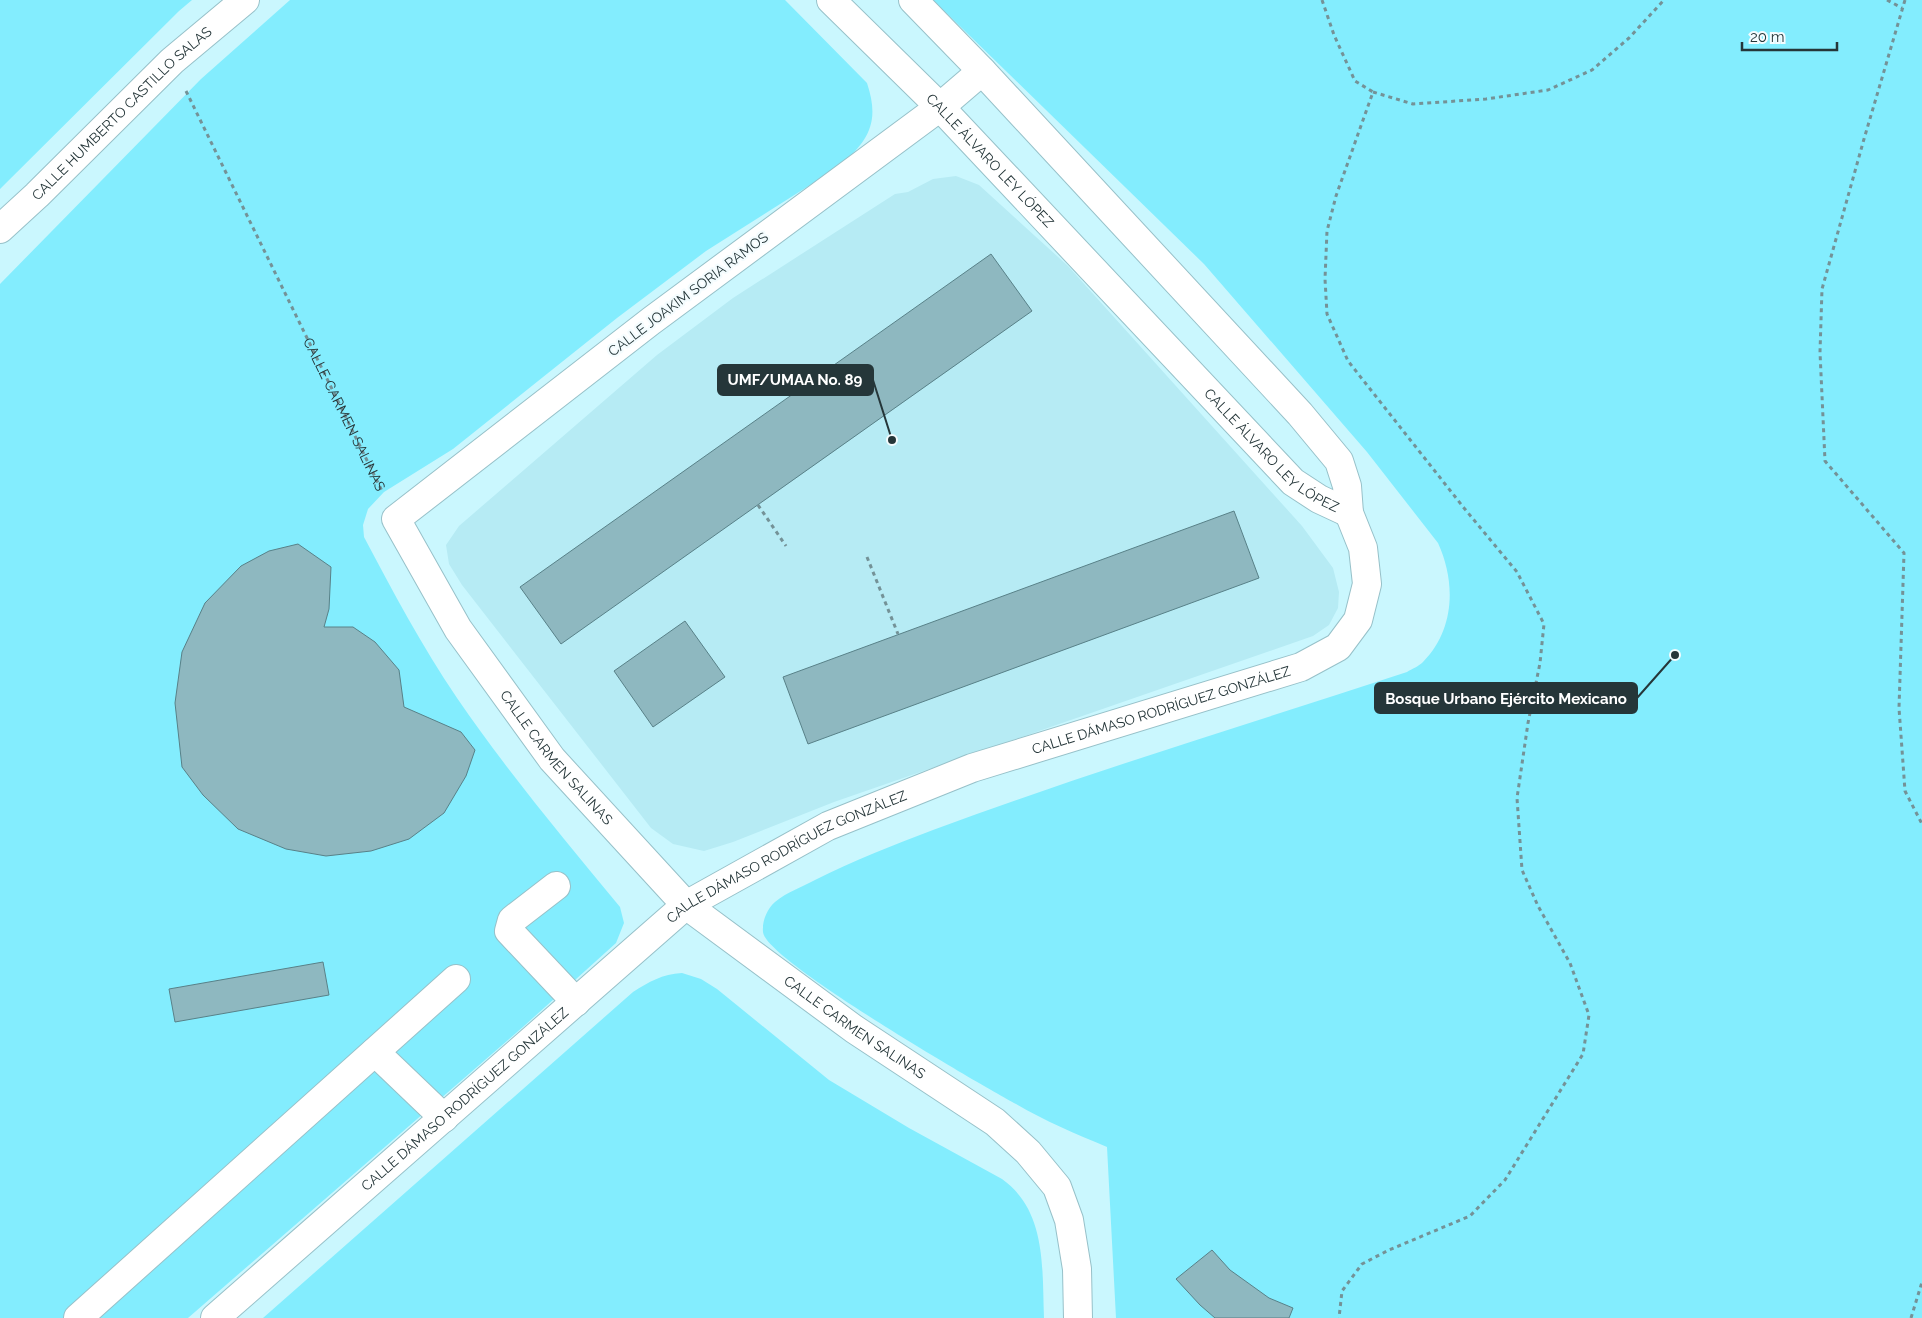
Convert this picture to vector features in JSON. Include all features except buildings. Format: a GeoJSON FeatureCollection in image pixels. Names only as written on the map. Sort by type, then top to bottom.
{"type":"FeatureCollection","features":[{"type":"Feature","properties":{"kind":"street","name":"CALLE HUMBERTO CASTILLO SALAS"},"geometry":{"type":"LineString","coordinates":[[0,229],[172,62],[245,0]]}},
{"type":"Feature","properties":{"kind":"street","name":"CALLE ÁLVARO LEY LÓPEZ"},"geometry":{"type":"LineString","coordinates":[[831,0],[940,107],[1293,482],[1319,499],[1349,513],[1347,486],[1339,461],[1300,414],[982,71],[913,0]]}},
{"type":"Feature","properties":{"kind":"street","name":"CALLE JOAKIM SORIA RAMOS"},"geometry":{"type":"LineString","coordinates":[[396,519],[651,320],[940,107],[982,71]]}},
{"type":"Feature","properties":{"kind":"street","name":"CALLE DÁMASO RODRÍGUEZ GONZÁLEZ"},"geometry":{"type":"LineString","coordinates":[[215,1318],[686,905],[828,826],[972,768],[1301,667],[1338,647],[1358,620],[1367,584],[1363,548],[1349,513]]}},
{"type":"Feature","properties":{"kind":"street","name":"CALLE CARMEN SALINAS"},"geometry":{"type":"LineString","coordinates":[[396,519],[458,629],[552,759],[686,905],[854,1029],[995,1122],[1028,1152],[1057,1187],[1070,1220],[1077,1269],[1078,1318]]}},
{"type":"Feature","properties":{"kind":"street"},"geometry":{"type":"LineString","coordinates":[[556,886],[512,920],[509,930],[576,1002]]}},
{"type":"Feature","properties":{"kind":"street"},"geometry":{"type":"LineString","coordinates":[[78,1318],[456,979]]}},
{"type":"Feature","properties":{"kind":"street"},"geometry":{"type":"LineString","coordinates":[[375,1052],[444,1118]]}},
{"type":"Feature","properties":{"kind":"path"},"geometry":{"type":"LineString","coordinates":[[1322,0],[1334,35],[1355,81],[1373,92],[1413,104],[1486,99],[1548,90],[1592,70],[1630,38],[1664,0]]}},
{"type":"Feature","properties":{"kind":"path"},"geometry":{"type":"LineString","coordinates":[[1887,0],[1902,8]]}},
{"type":"Feature","properties":{"kind":"path"},"geometry":{"type":"LineString","coordinates":[[1905,0],[1822,289],[1820,352],[1825,461],[1904,553],[1899,708],[1905,791],[1922,824]]}},
{"type":"Feature","properties":{"kind":"path","name":"CALLE CARMEN SALINAS"},"geometry":{"type":"LineString","coordinates":[[172,62],[396,519]]}},
{"type":"Feature","properties":{"kind":"path"},"geometry":{"type":"LineString","coordinates":[[1339,1318],[1342,1292],[1362,1264],[1389,1250],[1470,1216],[1505,1180],[1583,1054],[1589,1015],[1570,963],[1538,906],[1522,870],[1516,798],[1540,663],[1544,624],[1517,572],[1348,361],[1327,314],[1325,279],[1327,231],[1338,188],[1373,92]]}},
{"type":"Feature","properties":{"kind":"path"},"geometry":{"type":"LineString","coordinates":[[758,505],[786,546]]}},
{"type":"Feature","properties":{"kind":"path"},"geometry":{"type":"LineString","coordinates":[[867,557],[898,634]]}},
{"type":"Feature","properties":{"kind":"path"},"geometry":{"type":"LineString","coordinates":[[1911,1318],[1922,1282]]}},
{"type":"Feature","properties":{"kind":"shaded area"},"geometry":{"type":"Polygon","coordinates":[[[0,0],[192,0],[0,189],[0,0]]]}},
{"type":"Feature","properties":{"kind":"shaded area"},"geometry":{"type":"Polygon","coordinates":[[[290,0],[785,0],[867,83],[871,97],[872,120],[865,139],[840,166],[706,251],[617,318],[453,449],[384,492],[368,509],[363,525],[364,537],[386,578],[420,639],[457,698],[516,778],[620,907],[624,923],[616,943],[524,1026],[188,1318],[0,1318],[0,284],[201,79],[290,0]]]}},
{"type":"Feature","properties":{"kind":"shaded area"},"geometry":{"type":"Polygon","coordinates":[[[933,0],[1922,0],[1922,1318],[1116,1318],[1107,1147],[1027,1110],[921,1049],[835,994],[798,968],[773,947],[763,932],[763,924],[770,908],[784,895],[844,866],[933,830],[1110,768],[1407,672],[1421,663],[1434,649],[1447,621],[1450,589],[1444,558],[1438,543],[1367,452],[1204,264],[933,0]]]}},
{"type":"Feature","properties":{"kind":"shaded area"},"geometry":{"type":"Polygon","coordinates":[[[956,176],[979,185],[1068,266],[1302,526],[1333,568],[1339,592],[1338,608],[1329,625],[1313,636],[834,802],[733,842],[704,851],[673,844],[651,828],[462,585],[449,564],[446,545],[459,526],[657,355],[733,298],[895,194],[908,192],[933,179],[956,176]]]}},
{"type":"Feature","properties":{"kind":"shaded area"},"geometry":{"type":"Polygon","coordinates":[[[682,973],[701,979],[717,989],[829,1080],[909,1128],[1002,1179],[1017,1192],[1035,1224],[1039,1242],[1042,1261],[1044,1318],[263,1318],[633,992],[662,977],[682,973]]]}},
{"type":"Feature","properties":{"kind":"place","name":"UMF/UMAA No. 89"},"geometry":{"type":"Point","coordinates":[892,440]}},
{"type":"Feature","properties":{"kind":"place","name":"Bosque Urbano Ejército Mexicano"},"geometry":{"type":"Point","coordinates":[1675,655]}}]}
